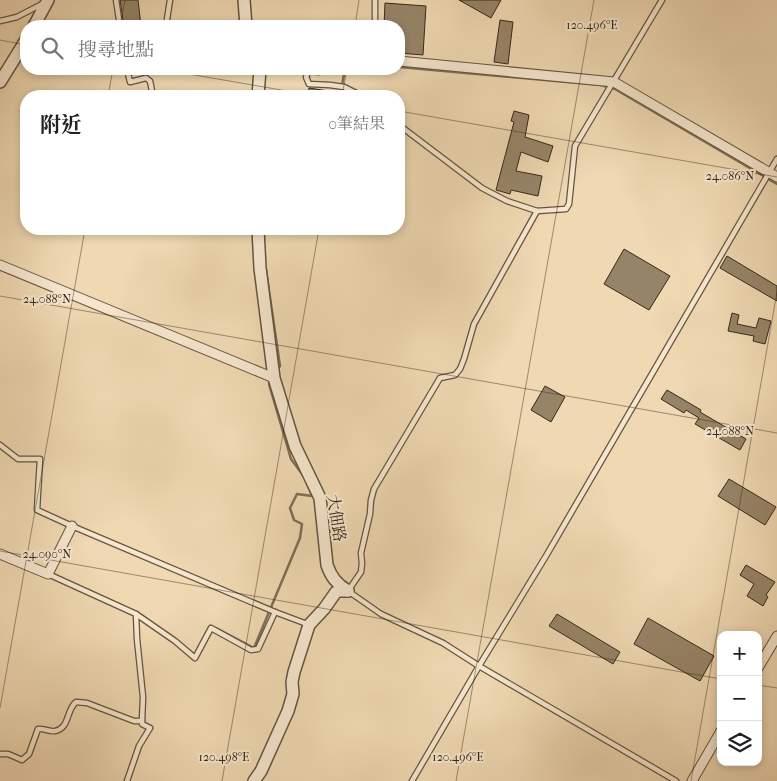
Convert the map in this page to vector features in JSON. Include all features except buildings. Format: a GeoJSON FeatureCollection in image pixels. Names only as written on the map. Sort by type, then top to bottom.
{"type":"FeatureCollection","features":[{"type":"Feature","properties":{"kind":"street"},"geometry":{"type":"LineString","coordinates":[[37,20],[48,0]]}},
{"type":"Feature","properties":{"kind":"street"},"geometry":{"type":"LineString","coordinates":[[244,0],[246,20]]}},
{"type":"Feature","properties":{"kind":"street"},"geometry":{"type":"LineString","coordinates":[[0,82],[20,50]]}},
{"type":"Feature","properties":{"kind":"street"},"geometry":{"type":"LineString","coordinates":[[405,62],[614,82],[773,174]]}},
{"type":"Feature","properties":{"kind":"street"},"geometry":{"type":"LineString","coordinates":[[258,90],[260,75]]}},
{"type":"Feature","properties":{"kind":"street","name":"大佃路"},"geometry":{"type":"LineString","coordinates":[[258,235],[261,276],[274,378],[295,446],[320,498],[327,565],[331,575],[340,586],[348,591]]}},
{"type":"Feature","properties":{"kind":"street"},"geometry":{"type":"LineString","coordinates":[[0,265],[274,378]]}},
{"type":"Feature","properties":{"kind":"street"},"geometry":{"type":"LineString","coordinates":[[0,554],[48,574],[72,526]]}},
{"type":"Feature","properties":{"kind":"street"},"geometry":{"type":"LineString","coordinates":[[254,781],[261,771],[288,711],[294,672],[309,625],[336,592],[348,591]]}},
{"type":"Feature","properties":{"kind":"street"},"geometry":{"type":"LineString","coordinates":[[762,661],[777,636]]}},
{"type":"Feature","properties":{"kind":"street"},"geometry":{"type":"LineString","coordinates":[[692,781],[717,738]]}},
{"type":"Feature","properties":{"kind":"lane"},"geometry":{"type":"LineString","coordinates":[[0,21],[16,17],[48,0]]}},
{"type":"Feature","properties":{"kind":"lane"},"geometry":{"type":"LineString","coordinates":[[116,0],[119,20]]}},
{"type":"Feature","properties":{"kind":"lane"},"geometry":{"type":"LineString","coordinates":[[167,20],[170,0]]}},
{"type":"Feature","properties":{"kind":"lane"},"geometry":{"type":"LineString","coordinates":[[375,0],[375,20]]}},
{"type":"Feature","properties":{"kind":"lane"},"geometry":{"type":"LineString","coordinates":[[405,130],[482,188],[507,201],[537,212],[566,209],[569,204],[575,146],[662,0]]}},
{"type":"Feature","properties":{"kind":"lane"},"geometry":{"type":"LineString","coordinates":[[128,75],[130,82],[146,78],[150,80],[152,90]]}},
{"type":"Feature","properties":{"kind":"lane"},"geometry":{"type":"LineString","coordinates":[[306,75],[309,84],[344,87],[350,90]]}},
{"type":"Feature","properties":{"kind":"lane"},"geometry":{"type":"LineString","coordinates":[[412,781],[773,174],[777,159]]}},
{"type":"Feature","properties":{"kind":"lane"},"geometry":{"type":"LineString","coordinates":[[537,212],[474,324],[460,369],[455,375],[440,378],[437,382],[374,489],[361,553],[361,572],[348,591],[381,614],[443,643],[676,781]]}},
{"type":"Feature","properties":{"kind":"lane"},"geometry":{"type":"LineString","coordinates":[[0,445],[18,459],[40,459],[36,510],[274,612],[309,625]]}},
{"type":"Feature","properties":{"kind":"lane"},"geometry":{"type":"LineString","coordinates":[[48,574],[136,614],[176,641],[196,658],[211,628],[251,650],[258,649],[274,612]]}},
{"type":"Feature","properties":{"kind":"lane"},"geometry":{"type":"LineString","coordinates":[[127,781],[139,746],[150,728],[142,724],[143,697],[136,614]]}},
{"type":"Feature","properties":{"kind":"lane"},"geometry":{"type":"LineString","coordinates":[[0,754],[8,754],[22,760],[29,754],[38,729],[42,728],[53,732],[60,729],[65,725],[72,706],[76,702],[87,703],[134,721],[142,721]]}},
{"type":"Feature","properties":{"kind":"waterway"},"geometry":{"type":"LineString","coordinates":[[405,68],[601,85],[615,89],[777,184]]}},
{"type":"Feature","properties":{"kind":"waterway"},"geometry":{"type":"LineString","coordinates":[[341,90],[344,75]]}},
{"type":"Feature","properties":{"kind":"waterway"},"geometry":{"type":"LineString","coordinates":[[266,270],[280,366],[277,370]]}},
{"type":"Feature","properties":{"kind":"waterway"},"geometry":{"type":"LineString","coordinates":[[271,382],[269,384],[291,459],[305,478]]}},
{"type":"Feature","properties":{"kind":"waterway"},"geometry":{"type":"LineString","coordinates":[[216,628],[254,648],[300,538],[302,524],[294,520],[290,508],[297,494],[312,496],[307,483]]}}]}
